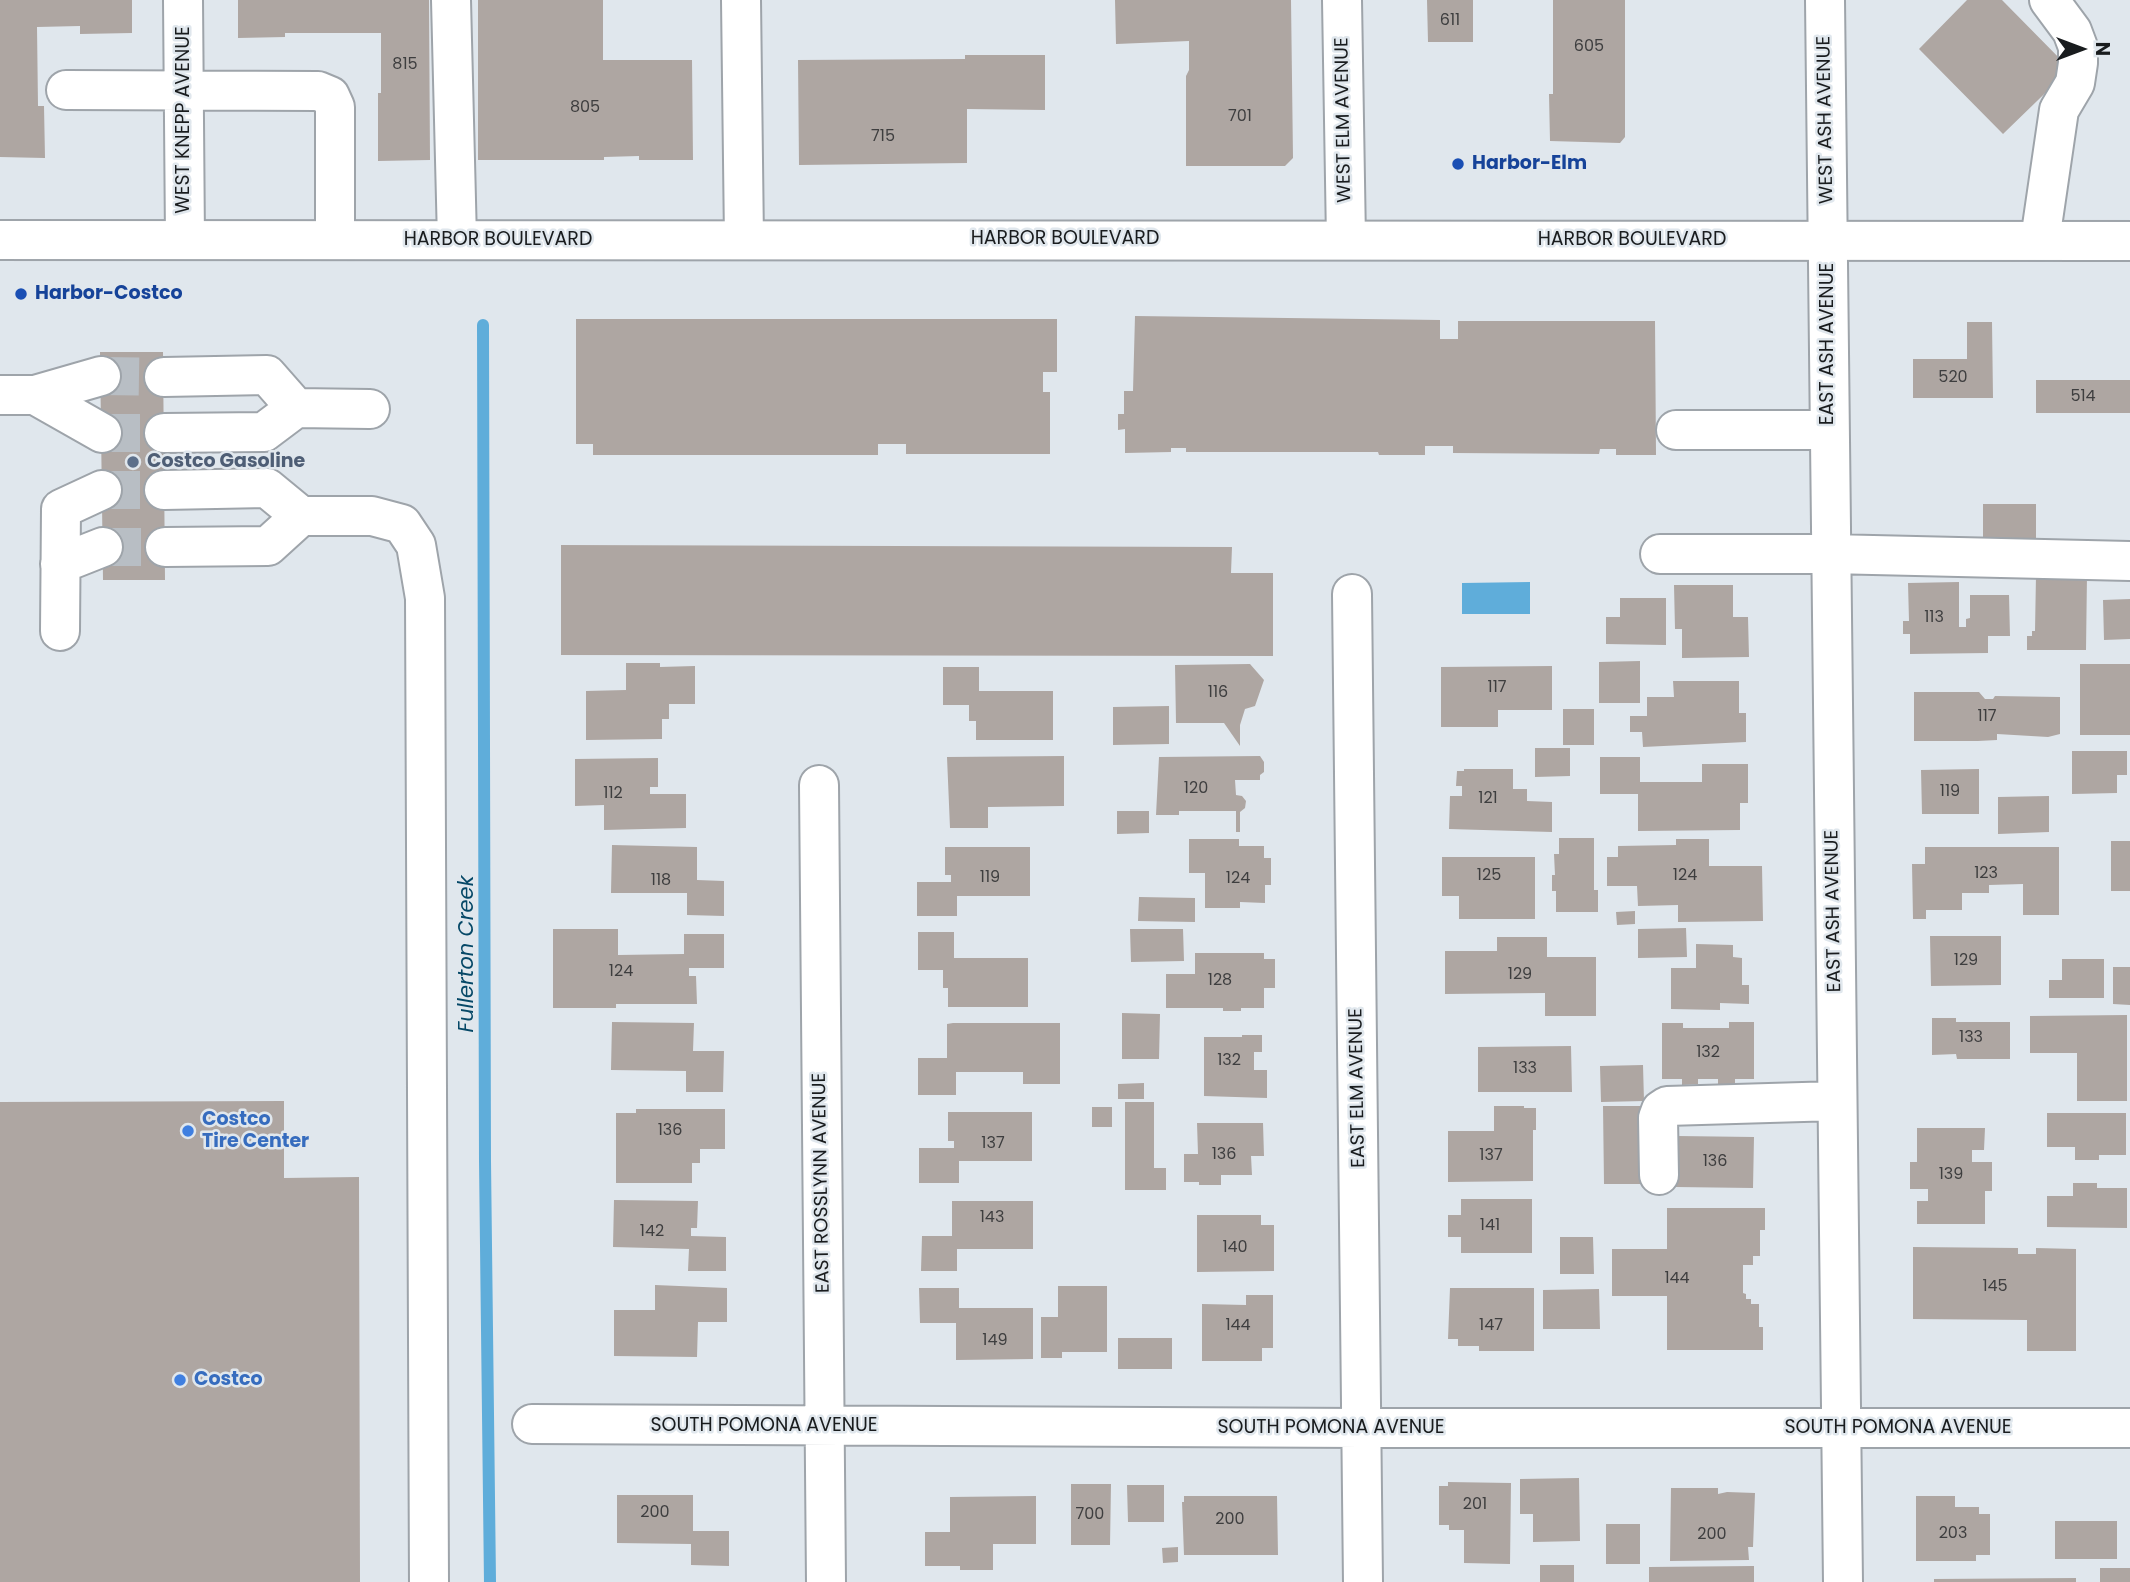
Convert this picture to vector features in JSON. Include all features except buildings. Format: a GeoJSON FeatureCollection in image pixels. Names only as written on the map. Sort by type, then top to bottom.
{"type":"FeatureCollection","features":[{"type":"Feature","properties":{"kind":"street","name":"WEST KNEPP AVENUE"},"geometry":{"type":"LineString","coordinates":[[183,0],[185,240]]}},
{"type":"Feature","properties":{"kind":"street"},"geometry":{"type":"LineString","coordinates":[[451,0],[457,240]]}},
{"type":"Feature","properties":{"kind":"street"},"geometry":{"type":"LineString","coordinates":[[741,0],[744,240]]}},
{"type":"Feature","properties":{"kind":"street","name":"WEST ELM AVENUE"},"geometry":{"type":"LineString","coordinates":[[1342,0],[1346,240]]}},
{"type":"Feature","properties":{"kind":"street","name":"WEST ASH AVENUE"},"geometry":{"type":"LineString","coordinates":[[1825,0],[1828,240]]}},
{"type":"Feature","properties":{"kind":"street"},"geometry":{"type":"LineString","coordinates":[[2040,240],[2059,110],[2075,83],[2078,64],[2078,47],[2073,31],[2049,0]]}},
{"type":"Feature","properties":{"kind":"street"},"geometry":{"type":"LineString","coordinates":[[66,90],[318,91],[330,96],[335,107],[335,240]]}},
{"type":"Feature","properties":{"kind":"street","name":"HARBOR BOULEVARD"},"geometry":{"type":"LineString","coordinates":[[0,240],[2130,241]]}},
{"type":"Feature","properties":{"kind":"street","name":"EAST ASH AVENUE"},"geometry":{"type":"LineString","coordinates":[[1828,240],[1843,1582]]}},
{"type":"Feature","properties":{"kind":"street"},"geometry":{"type":"LineString","coordinates":[[164,377],[267,375],[296,408]]}},
{"type":"Feature","properties":{"kind":"street"},"geometry":{"type":"LineString","coordinates":[[18,395],[101,376]]}},
{"type":"Feature","properties":{"kind":"street"},"geometry":{"type":"LineString","coordinates":[[18,395],[102,433]]}},
{"type":"Feature","properties":{"kind":"street"},"geometry":{"type":"LineString","coordinates":[[164,433],[264,432],[296,408],[370,409]]}},
{"type":"Feature","properties":{"kind":"street"},"geometry":{"type":"LineString","coordinates":[[1676,430],[1829,430]]}},
{"type":"Feature","properties":{"kind":"street"},"geometry":{"type":"LineString","coordinates":[[164,490],[267,488],[301,516],[372,516],[402,524],[416,545],[425,598],[429,1582]]}},
{"type":"Feature","properties":{"kind":"street"},"geometry":{"type":"LineString","coordinates":[[60,631],[61,509],[102,490]]}},
{"type":"Feature","properties":{"kind":"street"},"geometry":{"type":"LineString","coordinates":[[165,547],[268,546],[301,516]]}},
{"type":"Feature","properties":{"kind":"street"},"geometry":{"type":"LineString","coordinates":[[60,564],[103,547]]}},
{"type":"Feature","properties":{"kind":"street"},"geometry":{"type":"LineString","coordinates":[[1660,554],[1830,554],[2130,561]]}},
{"type":"Feature","properties":{"kind":"street","name":"EAST ELM AVENUE"},"geometry":{"type":"LineString","coordinates":[[1352,594],[1363,1582]]}},
{"type":"Feature","properties":{"kind":"street","name":"EAST ROSSLYNN AVENUE"},"geometry":{"type":"LineString","coordinates":[[819,785],[825,1582]]}},
{"type":"Feature","properties":{"kind":"street"},"geometry":{"type":"LineString","coordinates":[[1659,1175],[1658,1118],[1661,1110],[1667,1106],[1837,1101]]}},
{"type":"Feature","properties":{"kind":"street","name":"SOUTH POMONA AVENUE"},"geometry":{"type":"LineString","coordinates":[[532,1424],[2130,1428]]}},
{"type":"Feature","properties":{"kind":"water"},"geometry":{"type":"Polygon","coordinates":[[[1530,582],[1530,614],[1462,614],[1462,583],[1530,582]]]}},
{"type":"Feature","properties":{"kind":"waterway","name":"Fullerton Creek"},"geometry":{"type":"LineString","coordinates":[[483,325],[485,1161],[490,1582]]}},
{"type":"Feature","properties":{"kind":"tunnel"},"geometry":{"type":"LineString","coordinates":[[101,376],[164,377]]}},
{"type":"Feature","properties":{"kind":"tunnel"},"geometry":{"type":"LineString","coordinates":[[102,433],[164,433]]}},
{"type":"Feature","properties":{"kind":"tunnel"},"geometry":{"type":"LineString","coordinates":[[102,490],[164,490]]}},
{"type":"Feature","properties":{"kind":"tunnel"},"geometry":{"type":"LineString","coordinates":[[103,547],[165,547]]}},
{"type":"Feature","properties":{"kind":"place","name":"Harbor-Elm"},"geometry":{"type":"Point","coordinates":[1458,164]}},
{"type":"Feature","properties":{"kind":"place","name":"Harbor-Costco"},"geometry":{"type":"Point","coordinates":[21,294]}},
{"type":"Feature","properties":{"kind":"place","name":"Costco Gasoline"},"geometry":{"type":"Point","coordinates":[133,462]}},
{"type":"Feature","properties":{"kind":"place","name":"Costco Tire Center"},"geometry":{"type":"Point","coordinates":[188,1131]}},
{"type":"Feature","properties":{"kind":"place","name":"Costco"},"geometry":{"type":"Point","coordinates":[180,1380]}}]}
